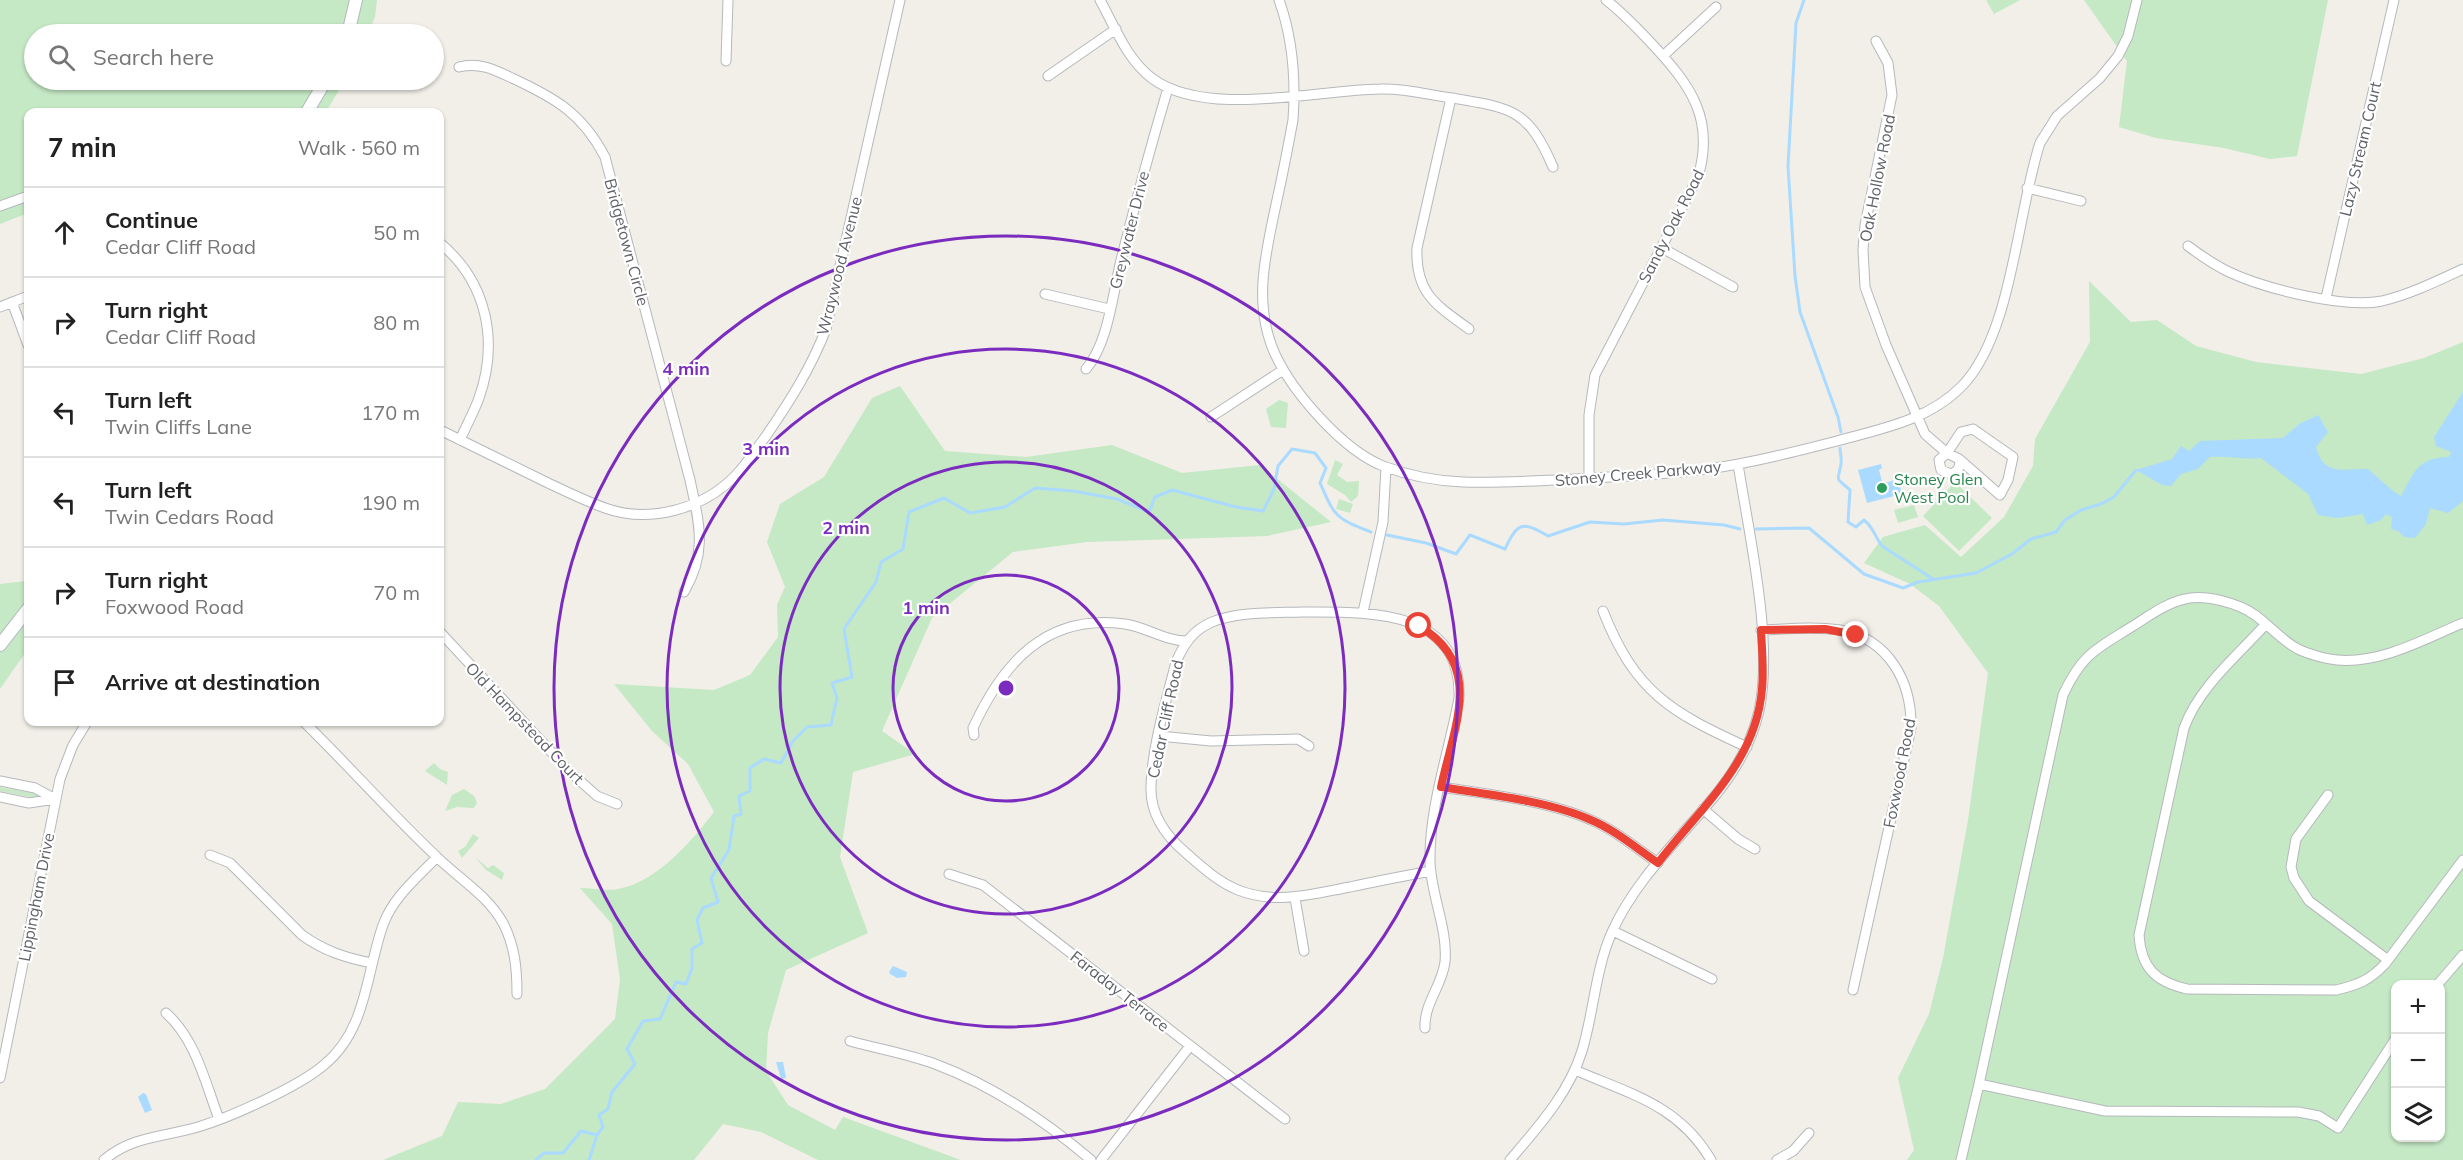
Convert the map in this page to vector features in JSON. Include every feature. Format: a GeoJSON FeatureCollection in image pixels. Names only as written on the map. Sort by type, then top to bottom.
{"type":"FeatureCollection","features":[{"type":"Feature","properties":{"kind":"street"},"geometry":{"type":"LineString","coordinates":[[350,24],[356,0]]}},
{"type":"Feature","properties":{"kind":"street"},"geometry":{"type":"LineString","coordinates":[[726,61],[728,0]]}},
{"type":"Feature","properties":{"kind":"street","name":"Wraywood Avenue"},"geometry":{"type":"LineString","coordinates":[[444,432],[605,508],[621,512],[653,514],[671,511],[695,503],[724,486],[746,464],[797,390],[817,351],[831,310],[900,0]]}},
{"type":"Feature","properties":{"kind":"street"},"geometry":{"type":"LineString","coordinates":[[1100,0],[1141,69],[1168,88],[1200,97],[1218,99],[1261,99],[1381,88],[1500,108],[1524,120],[1538,136],[1553,167]]}},
{"type":"Feature","properties":{"kind":"street","name":"Stoney Creek Parkway"},"geometry":{"type":"LineString","coordinates":[[1279,0],[1293,56],[1294,95],[1293,120],[1270,232],[1261,292],[1267,332],[1283,370],[1304,398],[1345,442],[1372,461],[1386,467],[1440,480],[1461,482],[1589,478],[1708,469],[1738,464],[1884,428],[1936,408],[1963,386],[1984,357],[1992,340],[2007,283],[2027,188],[2040,143],[2048,129],[2069,104],[2100,78],[2118,56],[2128,36],[2137,0]]}},
{"type":"Feature","properties":{"kind":"street","name":"Sandy Oak Road"},"geometry":{"type":"LineString","coordinates":[[1589,478],[1589,415],[1595,375],[1698,177],[1704,150],[1704,132],[1697,102],[1663,56],[1633,23],[1606,0]]}},
{"type":"Feature","properties":{"kind":"street","name":"Lazy Stream Court"},"geometry":{"type":"LineString","coordinates":[[2326,298],[2394,0]]}},
{"type":"Feature","properties":{"kind":"street"},"geometry":{"type":"LineString","coordinates":[[1663,56],[1716,7]]}},
{"type":"Feature","properties":{"kind":"street"},"geometry":{"type":"LineString","coordinates":[[1048,76],[1116,29]]}},
{"type":"Feature","properties":{"kind":"street","name":"Oak Hollow Road"},"geometry":{"type":"LineString","coordinates":[[1876,41],[1887,63],[1892,95],[1865,225],[1863,269],[1869,301],[1925,434],[1947,453]]}},
{"type":"Feature","properties":{"kind":"street","name":"Bridgetown Circle"},"geometry":{"type":"LineString","coordinates":[[459,67],[480,64],[551,96],[577,117],[597,143],[605,158],[695,503],[701,534],[696,567],[684,592]]}},
{"type":"Feature","properties":{"kind":"street","name":"Greywater Drive"},"geometry":{"type":"LineString","coordinates":[[1086,369],[1097,353],[1168,88]]}},
{"type":"Feature","properties":{"kind":"street"},"geometry":{"type":"LineString","coordinates":[[309,108],[320,90]]}},
{"type":"Feature","properties":{"kind":"street"},"geometry":{"type":"LineString","coordinates":[[1450,98],[1416,261],[1418,275],[1427,295],[1469,329]]}},
{"type":"Feature","properties":{"kind":"street"},"geometry":{"type":"LineString","coordinates":[[2027,188],[2081,201]]}},
{"type":"Feature","properties":{"kind":"street"},"geometry":{"type":"LineString","coordinates":[[0,206],[24,197]]}},
{"type":"Feature","properties":{"kind":"street"},"geometry":{"type":"LineString","coordinates":[[2188,246],[2240,276],[2285,290],[2360,303],[2380,301],[2410,293],[2463,269]]}},
{"type":"Feature","properties":{"kind":"street"},"geometry":{"type":"LineString","coordinates":[[444,247],[471,277],[479,293],[488,328],[488,362],[484,381],[479,400],[460,440]]}},
{"type":"Feature","properties":{"kind":"street"},"geometry":{"type":"LineString","coordinates":[[1662,248],[1733,286]]}},
{"type":"Feature","properties":{"kind":"street"},"geometry":{"type":"LineString","coordinates":[[1045,294],[1109,309]]}},
{"type":"Feature","properties":{"kind":"street"},"geometry":{"type":"LineString","coordinates":[[0,307],[24,298]]}},
{"type":"Feature","properties":{"kind":"street"},"geometry":{"type":"LineString","coordinates":[[12,302],[24,334]]}},
{"type":"Feature","properties":{"kind":"street"},"geometry":{"type":"LineString","coordinates":[[1211,417],[1283,370]]}},
{"type":"Feature","properties":{"kind":"street"},"geometry":{"type":"LineString","coordinates":[[1947,453],[1959,459],[2000,495],[2008,480],[2013,457],[1973,429],[1961,432],[1940,460],[1940,467],[1944,473],[1951,474],[1957,471],[1960,465],[1959,459]]}},
{"type":"Feature","properties":{"kind":"street"},"geometry":{"type":"LineString","coordinates":[[1510,1160],[1558,1098],[1575,1070],[1585,1041],[1597,975],[1612,931],[1658,863],[1729,777],[1747,747],[1758,715],[1762,691],[1761,630],[1756,575],[1738,464]]}},
{"type":"Feature","properties":{"kind":"street"},"geometry":{"type":"LineString","coordinates":[[1363,612],[1383,522],[1386,467]]}},
{"type":"Feature","properties":{"kind":"street"},"geometry":{"type":"LineString","coordinates":[[1961,1160],[2063,695],[2081,662],[2100,646],[2161,609],[2187,598],[2208,599],[2234,605],[2254,615],[2299,650],[2337,660],[2375,658],[2463,623]]}},
{"type":"Feature","properties":{"kind":"street"},"geometry":{"type":"LineString","coordinates":[[1603,611],[1625,658],[1648,688],[1690,720],[1747,747]]}},
{"type":"Feature","properties":{"kind":"street","name":"Cedar Cliff Road"},"geometry":{"type":"LineString","coordinates":[[1425,1028],[1426,1009],[1439,983],[1445,962],[1442,928],[1431,871],[1430,843],[1459,698],[1460,680],[1453,657],[1440,641],[1419,626],[1383,615],[1363,612],[1276,612],[1232,616],[1203,627],[1187,642],[1176,662],[1153,766],[1151,796],[1155,813],[1173,842],[1214,876],[1239,890],[1268,898],[1295,898],[1431,871]]}},
{"type":"Feature","properties":{"kind":"street"},"geometry":{"type":"LineString","coordinates":[[0,645],[24,614]]}},
{"type":"Feature","properties":{"kind":"street"},"geometry":{"type":"LineString","coordinates":[[974,735],[973,728],[996,683],[1019,657],[1049,636],[1077,626],[1108,623],[1143,628],[1168,639],[1187,642]]}},
{"type":"Feature","properties":{"kind":"street"},"geometry":{"type":"LineString","coordinates":[[2265,625],[2199,698],[2184,728],[2139,935],[2140,952],[2148,968],[2159,979],[2172,986],[2187,989],[2336,990],[2358,985],[2373,977],[2388,960],[2463,860]]}},
{"type":"Feature","properties":{"kind":"street","name":"Foxwood Road"},"geometry":{"type":"LineString","coordinates":[[1761,630],[1841,630],[1869,641],[1893,662],[1909,698],[1911,728],[1853,990]]}},
{"type":"Feature","properties":{"kind":"street","name":"Old Hampstead Court"},"geometry":{"type":"LineString","coordinates":[[444,636],[569,771],[597,796],[616,804]]}},
{"type":"Feature","properties":{"kind":"street","name":"Lippingham Drive"},"geometry":{"type":"LineString","coordinates":[[0,1078],[55,799],[67,759],[85,726]]}},
{"type":"Feature","properties":{"kind":"street"},"geometry":{"type":"LineString","coordinates":[[308,726],[437,857],[482,896],[502,922],[514,951],[517,968],[517,994]]}},
{"type":"Feature","properties":{"kind":"street"},"geometry":{"type":"LineString","coordinates":[[1159,736],[1211,741],[1298,739],[1309,746]]}},
{"type":"Feature","properties":{"kind":"street"},"geometry":{"type":"LineString","coordinates":[[0,781],[35,788],[55,799]]}},
{"type":"Feature","properties":{"kind":"street"},"geometry":{"type":"LineString","coordinates":[[1441,787],[1577,814],[1600,824],[1658,863]]}},
{"type":"Feature","properties":{"kind":"street"},"geometry":{"type":"LineString","coordinates":[[2328,795],[2296,839],[2291,867],[2294,878],[2309,901],[2388,960]]}},
{"type":"Feature","properties":{"kind":"street"},"geometry":{"type":"LineString","coordinates":[[0,797],[29,802],[55,799]]}},
{"type":"Feature","properties":{"kind":"street"},"geometry":{"type":"LineString","coordinates":[[1703,809],[1737,839],[1755,849]]}},
{"type":"Feature","properties":{"kind":"street"},"geometry":{"type":"LineString","coordinates":[[210,855],[230,863],[302,935],[314,944],[342,957],[372,963]]}},
{"type":"Feature","properties":{"kind":"street"},"geometry":{"type":"LineString","coordinates":[[104,1160],[114,1152],[140,1139],[196,1128],[273,1095],[315,1072],[337,1053],[354,1029],[390,909],[437,857]]}},
{"type":"Feature","properties":{"kind":"street","name":"Faraday Terrace"},"geometry":{"type":"LineString","coordinates":[[949,874],[983,885],[1285,1119]]}},
{"type":"Feature","properties":{"kind":"street"},"geometry":{"type":"LineString","coordinates":[[1295,898],[1304,951]]}},
{"type":"Feature","properties":{"kind":"street"},"geometry":{"type":"LineString","coordinates":[[1612,931],[1712,979]]}},
{"type":"Feature","properties":{"kind":"street"},"geometry":{"type":"LineString","coordinates":[[2441,980],[2463,955]]}},
{"type":"Feature","properties":{"kind":"street"},"geometry":{"type":"LineString","coordinates":[[166,1014],[186,1035],[219,1119]]}},
{"type":"Feature","properties":{"kind":"street"},"geometry":{"type":"LineString","coordinates":[[850,1041],[933,1063],[997,1092],[1040,1119],[1091,1160]]}},
{"type":"Feature","properties":{"kind":"street"},"geometry":{"type":"LineString","coordinates":[[1101,1160],[1190,1046]]}},
{"type":"Feature","properties":{"kind":"street"},"geometry":{"type":"LineString","coordinates":[[1979,1084],[2105,1111],[2298,1112],[2319,1116],[2338,1128],[2391,1046]]}},
{"type":"Feature","properties":{"kind":"street"},"geometry":{"type":"LineString","coordinates":[[1575,1070],[1672,1114],[1694,1133],[1711,1160]]}},
{"type":"Feature","properties":{"kind":"street"},"geometry":{"type":"LineString","coordinates":[[1777,1160],[1793,1150],[1809,1133]]}},
{"type":"Feature","properties":{"kind":"green space"},"geometry":{"type":"Polygon","coordinates":[[[0,0],[377,0],[372,24],[24,24],[24,90],[339,90],[328,108],[24,108],[24,215],[0,224],[0,0]]]}},
{"type":"Feature","properties":{"kind":"green space"},"geometry":{"type":"Polygon","coordinates":[[[1986,0],[2020,0],[1994,14],[1986,0]]]}},
{"type":"Feature","properties":{"kind":"green space"},"geometry":{"type":"Polygon","coordinates":[[[2084,0],[2328,0],[2297,156],[2270,159],[2224,148],[2156,138],[2119,127],[2127,61],[2084,0]]]}},
{"type":"Feature","properties":{"kind":"green space"},"geometry":{"type":"Polygon","coordinates":[[[2089,281],[2131,322],[2157,320],[2196,346],[2256,362],[2361,374],[2424,358],[2463,342],[2463,1160],[1907,1160],[1914,1150],[1898,1078],[1929,1014],[1943,958],[1968,820],[1988,673],[1939,606],[1910,584],[1864,563],[1883,537],[1925,525],[1961,557],[2004,517],[2033,466],[2035,439],[2090,342],[2089,281]]]}},
{"type":"Feature","properties":{"kind":"green space"},"geometry":{"type":"Polygon","coordinates":[[[900,386],[945,451],[1026,457],[1112,445],[1182,473],[1260,465],[1331,522],[1267,536],[1087,542],[1013,552],[932,618],[882,731],[915,754],[853,772],[840,857],[868,933],[786,970],[768,1033],[766,1071],[788,1105],[835,1130],[843,1117],[961,1160],[818,1160],[761,1132],[723,1124],[694,1160],[383,1160],[442,1136],[458,1102],[501,1104],[545,1089],[615,1019],[620,979],[612,924],[580,888],[617,889],[635,884],[648,877],[685,847],[714,812],[688,764],[652,731],[614,684],[714,690],[750,675],[778,637],[777,605],[785,587],[767,542],[780,504],[824,477],[872,398],[900,386]]]}},
{"type":"Feature","properties":{"kind":"green space"},"geometry":{"type":"Polygon","coordinates":[[[1279,400],[1288,403],[1286,428],[1271,427],[1266,409],[1279,400]]]}},
{"type":"Feature","properties":{"kind":"green space"},"geometry":{"type":"Polygon","coordinates":[[[1335,460],[1343,464],[1337,475],[1347,482],[1359,481],[1358,496],[1351,502],[1345,495],[1327,484],[1335,460]]]}},
{"type":"Feature","properties":{"kind":"green space"},"geometry":{"type":"Polygon","coordinates":[[[1955,482],[1992,518],[1959,551],[1923,516],[1955,482]]]}},
{"type":"Feature","properties":{"kind":"green space"},"geometry":{"type":"Polygon","coordinates":[[[1339,499],[1353,504],[1350,513],[1336,509],[1339,499]]]}},
{"type":"Feature","properties":{"kind":"green space"},"geometry":{"type":"Polygon","coordinates":[[[1914,505],[1918,517],[1898,523],[1894,510],[1914,505]]]}},
{"type":"Feature","properties":{"kind":"green space"},"geometry":{"type":"Polygon","coordinates":[[[24,581],[24,655],[0,689],[0,584],[24,581]]]}},
{"type":"Feature","properties":{"kind":"green space"},"geometry":{"type":"Polygon","coordinates":[[[434,763],[440,769],[448,772],[447,785],[425,771],[434,763]]]}},
{"type":"Feature","properties":{"kind":"green space"},"geometry":{"type":"Polygon","coordinates":[[[0,787],[39,796],[36,798],[0,791],[0,787]]]}},
{"type":"Feature","properties":{"kind":"green space"},"geometry":{"type":"Polygon","coordinates":[[[464,789],[474,796],[477,803],[474,808],[457,807],[445,811],[452,795],[464,789]]]}},
{"type":"Feature","properties":{"kind":"green space"},"geometry":{"type":"Polygon","coordinates":[[[473,834],[479,838],[462,858],[458,851],[465,847],[473,834]]]}},
{"type":"Feature","properties":{"kind":"green space"},"geometry":{"type":"Polygon","coordinates":[[[475,857],[488,868],[493,865],[504,873],[502,880],[486,870],[475,857]]]}},
{"type":"Feature","properties":{"kind":"water"},"geometry":{"type":"Polygon","coordinates":[[[2463,392],[2463,501],[2448,513],[2430,508],[2426,524],[2415,538],[2404,537],[2398,531],[2391,529],[2392,517],[2386,514],[2381,520],[2367,525],[2363,514],[2338,518],[2318,515],[2308,494],[2261,458],[2210,457],[2198,469],[2181,474],[2171,486],[2162,485],[2136,470],[2172,459],[2181,446],[2189,451],[2200,441],[2283,438],[2299,424],[2318,415],[2328,432],[2316,447],[2324,463],[2329,467],[2342,470],[2368,469],[2401,496],[2414,473],[2423,463],[2449,457],[2451,452],[2436,446],[2434,437],[2463,392]]]}},
{"type":"Feature","properties":{"kind":"water","name":"Stoney Glen West Pool"},"geometry":{"type":"Polygon","coordinates":[[[1881,464],[1882,468],[1879,470],[1882,481],[1885,483],[1898,479],[1902,494],[1867,503],[1858,470],[1881,464]]]}},
{"type":"Feature","properties":{"kind":"water"},"geometry":{"type":"Polygon","coordinates":[[[893,966],[907,972],[906,977],[897,978],[890,974],[893,966]]]}},
{"type":"Feature","properties":{"kind":"water"},"geometry":{"type":"Polygon","coordinates":[[[776,1062],[783,1062],[786,1078],[781,1079],[776,1062]]]}},
{"type":"Feature","properties":{"kind":"water"},"geometry":{"type":"Polygon","coordinates":[[[143,1093],[146,1094],[152,1110],[145,1113],[138,1097],[143,1093]]]}},
{"type":"Feature","properties":{"kind":"waterway"},"geometry":{"type":"LineString","coordinates":[[1804,0],[1796,23],[1788,166],[1795,276],[1800,312],[1838,417],[1841,432]]}},
{"type":"Feature","properties":{"kind":"waterway"},"geometry":{"type":"LineString","coordinates":[[1840,448],[1841,462],[1838,478],[1850,490],[1848,522],[1856,527],[1864,520],[1882,546],[1933,579]]}},
{"type":"Feature","properties":{"kind":"waterway"},"geometry":{"type":"LineString","coordinates":[[536,1160],[544,1153],[563,1153],[581,1131],[597,1135],[603,1127],[599,1115],[608,1109],[612,1092],[635,1064],[627,1049],[643,1021],[660,1019],[676,982],[686,984],[692,968],[692,949],[702,943],[697,920],[703,908],[718,902],[711,878],[729,850],[734,816],[741,814],[739,796],[750,791],[750,768],[764,759],[781,763],[793,741],[807,727],[831,725],[837,698],[832,683],[852,677],[844,629],[876,582],[881,562],[903,549],[909,512],[944,498],[970,513],[1005,507],[1035,488],[1073,491],[1117,499],[1149,512],[1155,497],[1172,490],[1236,507],[1263,511],[1274,489],[1278,466],[1292,449],[1315,453],[1326,468],[1320,483],[1333,510],[1343,519],[1371,532]]}},
{"type":"Feature","properties":{"kind":"waterway"},"geometry":{"type":"LineString","coordinates":[[1756,529],[1809,528],[1864,574],[1903,588],[1918,582],[1976,573],[2012,554],[2031,539],[2056,532],[2065,520],[2081,510],[2114,497],[2136,470]]}},
{"type":"Feature","properties":{"kind":"waterway"},"geometry":{"type":"LineString","coordinates":[[1387,535],[1426,543],[1456,554],[1470,535],[1505,549],[1517,529],[1526,526],[1548,536],[1590,522],[1624,524],[1663,520],[1724,525],[1740,529]]}},
{"type":"Feature","properties":{"kind":"waterway"},"geometry":{"type":"LineString","coordinates":[[589,1160],[597,1135]]}},
{"type":"Feature","properties":{"kind":"place","name":"Stoney Glen West Pool"},"geometry":{"type":"Point","coordinates":[1882,488]}},
{"type":"Feature","properties":{"kind":"route"},"geometry":{"type":"LineString","coordinates":[[1419,626],[1448,649],[1458,668],[1460,680],[1456,717],[1441,787],[1479,792],[1577,814],[1600,824],[1658,863],[1718,792],[1747,747],[1758,715],[1762,691],[1761,630],[1825,629],[1841,630],[1856,635]]}}]}
